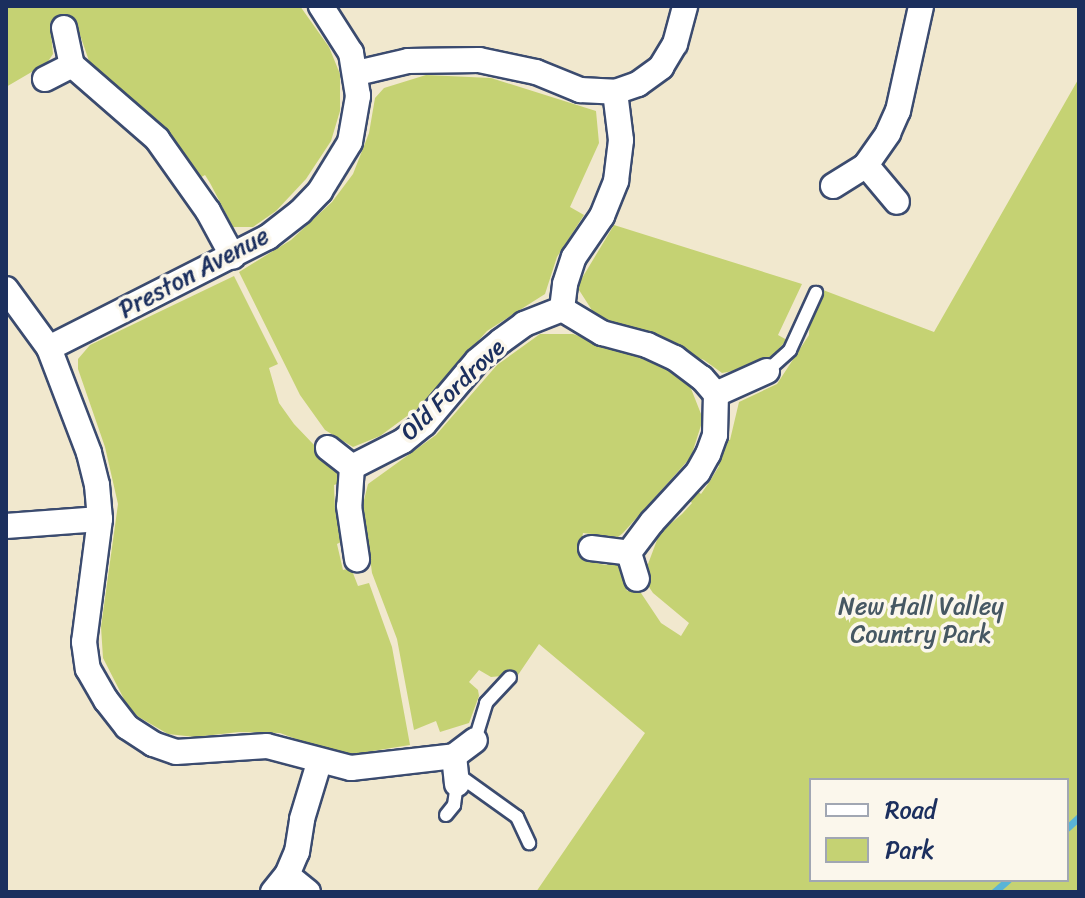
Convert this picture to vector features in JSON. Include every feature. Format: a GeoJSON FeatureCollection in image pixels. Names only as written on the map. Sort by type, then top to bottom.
{"type":"FeatureCollection","features":[{"type":"Feature","properties":{"kind":"street","name":"Preston Avenue"},"geometry":{"type":"LineString","coordinates":[[49,348],[233,257],[300,212],[338,165],[350,142],[356,118],[357,73],[342,36],[321,6]]}},
{"type":"Feature","properties":{"kind":"street"},"geometry":{"type":"LineString","coordinates":[[357,73],[408,61],[479,60],[536,72],[580,90],[615,92],[638,84],[661,67],[675,44],[685,6]]}},
{"type":"Feature","properties":{"kind":"street"},"geometry":{"type":"LineString","coordinates":[[833,186],[866,165],[888,133],[898,111],[921,6]]}},
{"type":"Feature","properties":{"kind":"street"},"geometry":{"type":"LineString","coordinates":[[64,28],[72,65],[157,139],[208,211],[233,257]]}},
{"type":"Feature","properties":{"kind":"street"},"geometry":{"type":"LineString","coordinates":[[45,79],[72,65]]}},
{"type":"Feature","properties":{"kind":"street"},"geometry":{"type":"LineString","coordinates":[[615,92],[621,140],[616,181],[602,216],[574,257],[565,284],[562,309],[602,333],[647,345],[675,358],[702,378],[716,394],[715,435],[708,454],[684,490],[652,522],[629,553]]}},
{"type":"Feature","properties":{"kind":"street"},"geometry":{"type":"LineString","coordinates":[[866,165],[897,202]]}},
{"type":"Feature","properties":{"kind":"street"},"geometry":{"type":"LineString","coordinates":[[6,289],[49,348],[68,390],[89,453],[97,485],[100,519],[84,642],[88,669],[127,727],[153,744],[176,752],[267,746],[319,763],[351,768],[455,771],[475,740]]}},
{"type":"Feature","properties":{"kind":"street","name":"Old Fordrove"},"geometry":{"type":"LineString","coordinates":[[352,467],[403,441],[424,424],[477,361],[501,341],[524,324],[562,309]]}},
{"type":"Feature","properties":{"kind":"street"},"geometry":{"type":"LineString","coordinates":[[716,394],[767,371]]}},
{"type":"Feature","properties":{"kind":"street"},"geometry":{"type":"LineString","coordinates":[[328,448],[352,467],[349,506],[357,559]]}},
{"type":"Feature","properties":{"kind":"street"},"geometry":{"type":"LineString","coordinates":[[6,526],[100,519]]}},
{"type":"Feature","properties":{"kind":"street"},"geometry":{"type":"LineString","coordinates":[[591,548],[629,553]]}},
{"type":"Feature","properties":{"kind":"street"},"geometry":{"type":"LineString","coordinates":[[629,553],[637,579]]}},
{"type":"Feature","properties":{"kind":"street"},"geometry":{"type":"LineString","coordinates":[[308,892],[280,883],[297,852],[302,819],[319,763]]}},
{"type":"Feature","properties":{"kind":"lane"},"geometry":{"type":"LineString","coordinates":[[767,371],[790,350],[816,293]]}},
{"type":"Feature","properties":{"kind":"lane"},"geometry":{"type":"LineString","coordinates":[[475,740],[486,703],[510,677]]}},
{"type":"Feature","properties":{"kind":"lane"},"geometry":{"type":"LineString","coordinates":[[446,815],[454,805],[455,771]]}},
{"type":"Feature","properties":{"kind":"lane"},"geometry":{"type":"LineString","coordinates":[[455,771],[517,817],[529,843]]}},
{"type":"Feature","properties":{"kind":"green space"},"geometry":{"type":"Polygon","coordinates":[[[6,6],[300,6],[329,47],[340,74],[340,111],[331,141],[306,179],[276,211],[253,227],[233,227],[205,175],[198,179],[157,127],[161,123],[105,77],[100,80],[86,65],[89,61],[77,26],[56,27],[50,22],[53,54],[47,63],[6,87],[6,6]]]}},
{"type":"Feature","properties":{"kind":"green space"},"geometry":{"type":"Polygon","coordinates":[[[426,75],[491,78],[596,111],[599,143],[570,207],[584,215],[557,257],[545,294],[487,331],[418,408],[380,436],[353,447],[325,430],[300,395],[239,272],[291,240],[332,202],[353,174],[369,133],[375,98],[384,88],[426,75]]]}},
{"type":"Feature","properties":{"kind":"green space","name":"New Hall Valley Country Park"},"geometry":{"type":"Polygon","coordinates":[[[1079,78],[1079,892],[536,892],[645,733],[539,644],[518,675],[509,669],[502,676],[491,677],[479,670],[469,682],[478,690],[479,696],[469,723],[440,732],[436,721],[414,730],[397,639],[372,573],[363,504],[368,484],[436,435],[497,365],[540,334],[573,334],[665,367],[690,386],[703,419],[691,457],[618,537],[583,533],[579,554],[597,556],[595,562],[600,564],[607,565],[612,558],[620,563],[627,591],[634,589],[641,593],[661,623],[681,636],[689,623],[653,593],[647,584],[644,562],[648,564],[657,540],[651,536],[664,521],[669,525],[682,514],[692,503],[688,499],[696,490],[701,494],[719,466],[714,463],[724,439],[730,440],[739,402],[777,384],[809,335],[810,312],[819,306],[823,290],[934,332],[1079,78]]]}},
{"type":"Feature","properties":{"kind":"green space"},"geometry":{"type":"Polygon","coordinates":[[[614,225],[802,284],[778,335],[787,340],[767,361],[732,376],[733,371],[722,373],[704,360],[597,318],[579,290],[579,283],[614,225]]]}},
{"type":"Feature","properties":{"kind":"green space"},"geometry":{"type":"Polygon","coordinates":[[[234,276],[278,364],[269,368],[279,403],[294,424],[337,469],[340,483],[334,485],[335,510],[342,509],[345,540],[337,544],[343,570],[351,568],[358,586],[369,583],[392,647],[410,745],[354,754],[328,751],[280,733],[239,732],[195,737],[168,734],[137,716],[126,703],[103,658],[101,627],[118,504],[105,447],[78,369],[78,359],[90,345],[234,276]]]}},
{"type":"Feature","properties":{"kind":"waterway"},"geometry":{"type":"LineString","coordinates":[[1069,826],[1079,817]]}},
{"type":"Feature","properties":{"kind":"waterway"},"geometry":{"type":"LineString","coordinates":[[994,892],[1006,882]]}}]}
